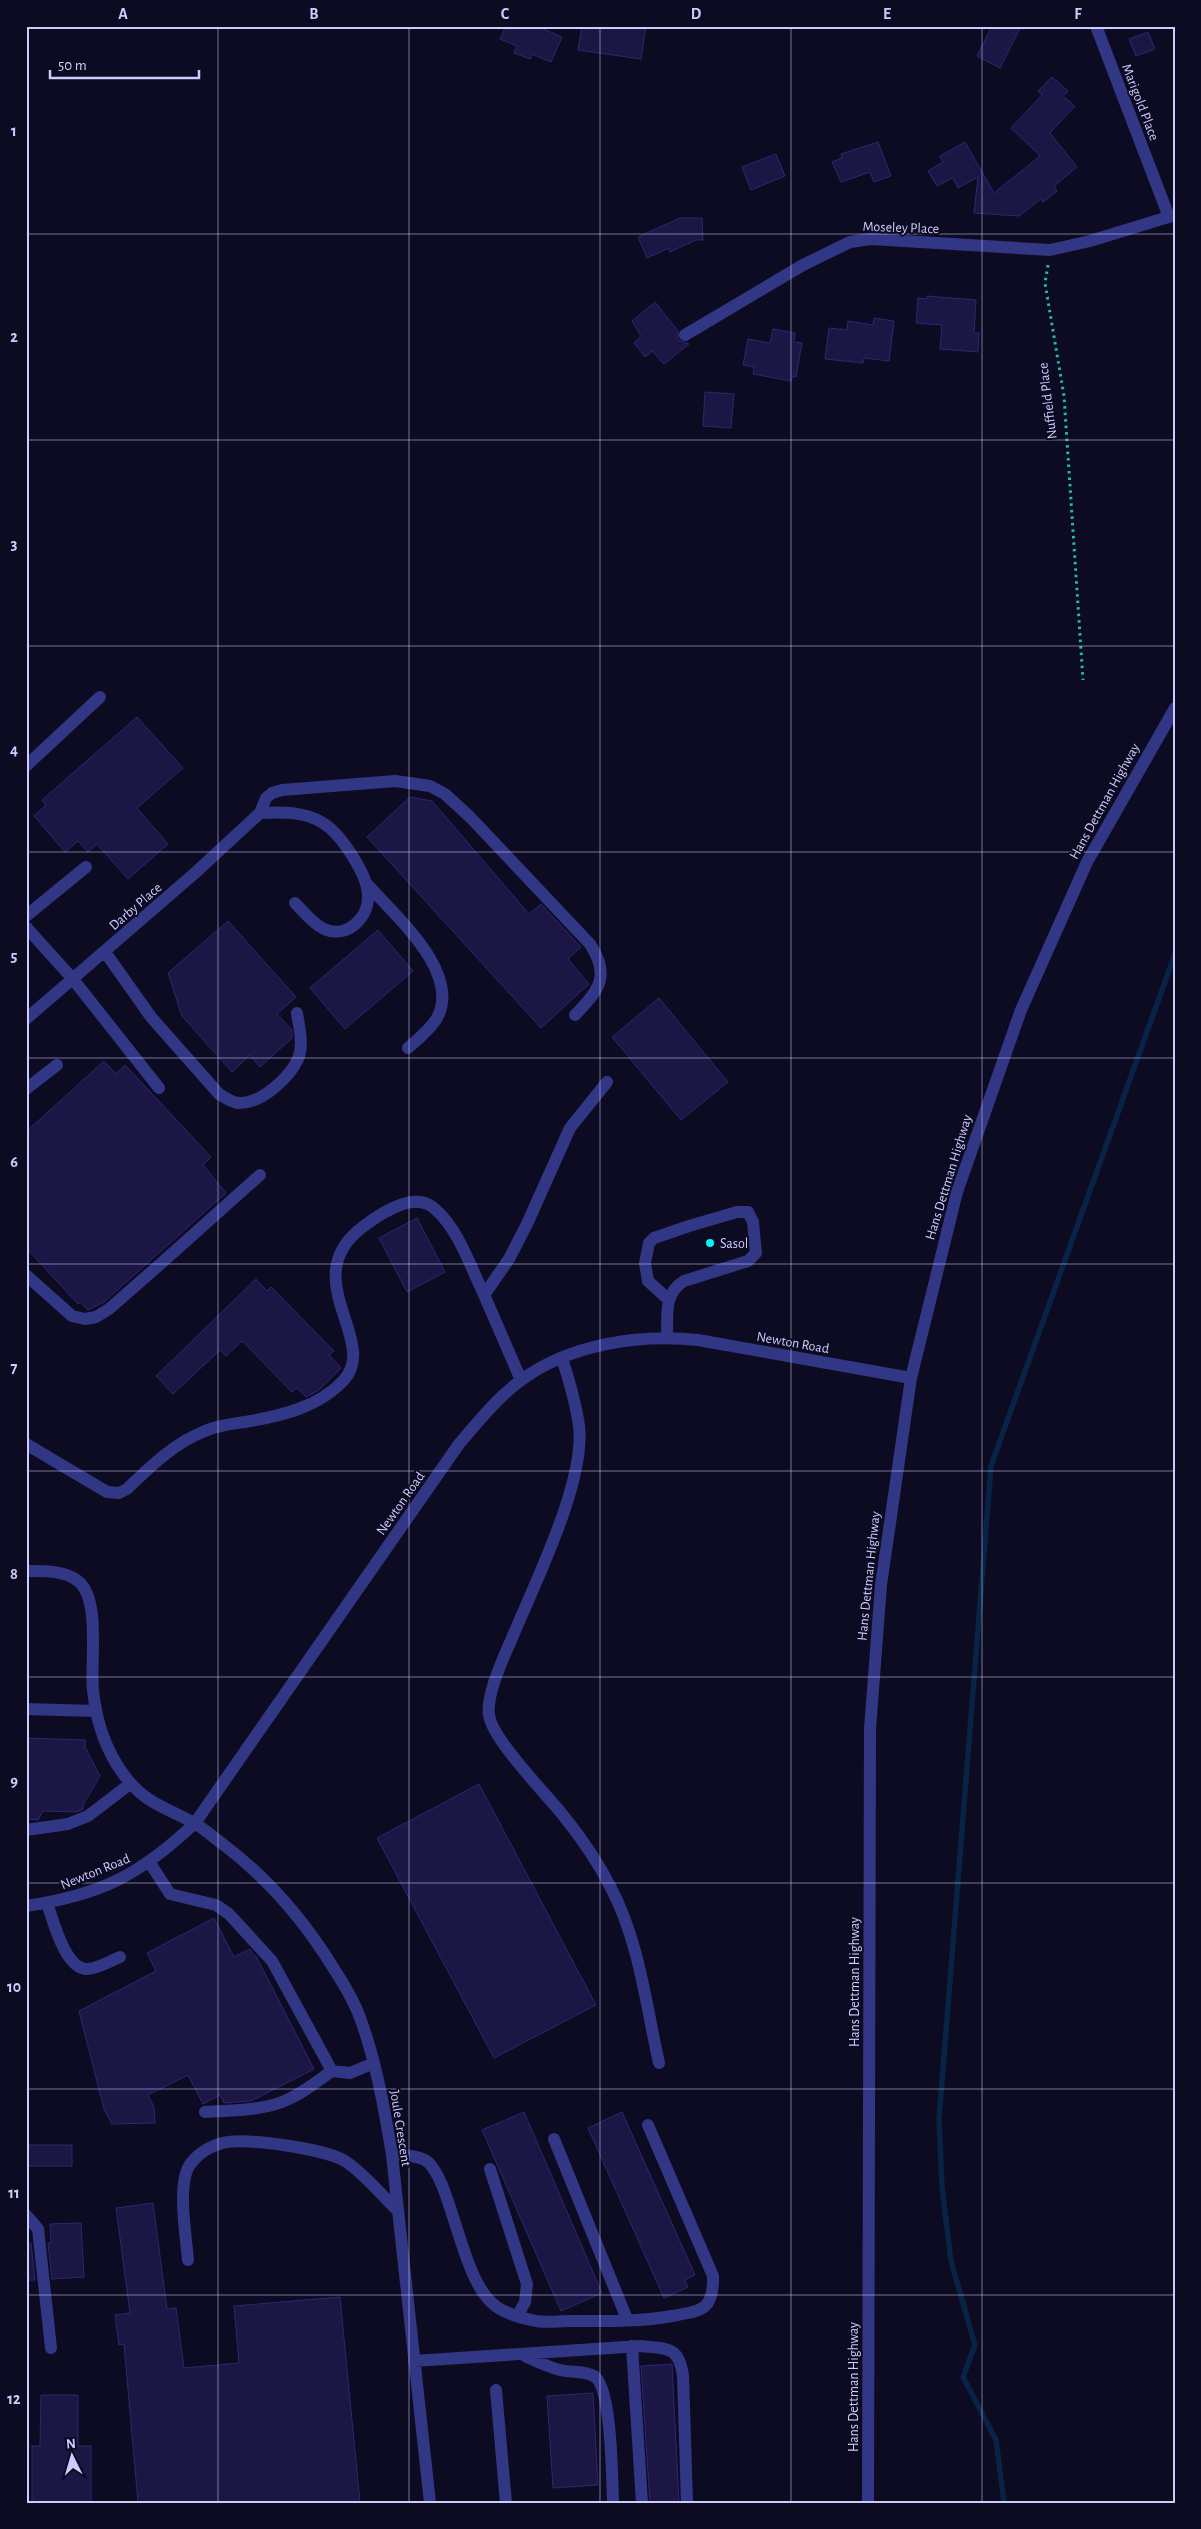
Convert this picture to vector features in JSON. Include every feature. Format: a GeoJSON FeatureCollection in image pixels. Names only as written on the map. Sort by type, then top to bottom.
{"type":"FeatureCollection","features":[{"type":"Feature","properties":{"kind":"street","name":"Marigold Place"},"geometry":{"type":"LineString","coordinates":[[1096,26],[1172,216]]}},
{"type":"Feature","properties":{"kind":"street"},"geometry":{"type":"LineString","coordinates":[[1050,250],[1090,241],[1172,216]]}},
{"type":"Feature","properties":{"kind":"street","name":"Moseley Place"},"geometry":{"type":"LineString","coordinates":[[685,335],[803,265],[850,242],[870,239],[1050,250]]}},
{"type":"Feature","properties":{"kind":"street"},"geometry":{"type":"LineString","coordinates":[[26,766],[100,697]]}},
{"type":"Feature","properties":{"kind":"street","name":"Hans Dettman Highway"},"geometry":{"type":"LineString","coordinates":[[868,2503],[870,1729],[880,1585],[911,1378],[956,1192],[1021,1010],[1087,862],[1175,708]]}},
{"type":"Feature","properties":{"kind":"street","name":"Darby Place"},"geometry":{"type":"LineString","coordinates":[[26,1019],[195,873],[260,812],[266,798],[272,793],[282,790],[395,781],[430,786],[445,794],[590,944],[597,954],[602,974],[594,995],[576,1015]]}},
{"type":"Feature","properties":{"kind":"street"},"geometry":{"type":"LineString","coordinates":[[260,812],[288,812],[324,823],[340,838],[366,884],[419,943],[435,967],[441,982],[442,1003],[437,1017],[429,1029],[408,1048]]}},
{"type":"Feature","properties":{"kind":"street"},"geometry":{"type":"LineString","coordinates":[[26,916],[86,867]]}},
{"type":"Feature","properties":{"kind":"street"},"geometry":{"type":"LineString","coordinates":[[295,903],[316,924],[326,930],[336,932],[348,929],[360,920],[366,908],[368,896],[366,884]]}},
{"type":"Feature","properties":{"kind":"street"},"geometry":{"type":"LineString","coordinates":[[26,928],[72,978],[159,1088]]}},
{"type":"Feature","properties":{"kind":"street"},"geometry":{"type":"LineString","coordinates":[[105,952],[157,1024],[219,1094],[230,1101],[242,1103],[256,1099],[270,1090],[288,1073],[298,1059],[300,1046],[297,1013]]}},
{"type":"Feature","properties":{"kind":"street"},"geometry":{"type":"LineString","coordinates":[[26,1089],[57,1065]]}},
{"type":"Feature","properties":{"kind":"street"},"geometry":{"type":"LineString","coordinates":[[484,1295],[509,1259],[527,1224],[570,1128],[608,1082]]}},
{"type":"Feature","properties":{"kind":"street"},"geometry":{"type":"LineString","coordinates":[[26,1275],[72,1316],[85,1319],[96,1317],[123,1297],[260,1174]]}},
{"type":"Feature","properties":{"kind":"street"},"geometry":{"type":"LineString","coordinates":[[26,1444],[107,1492],[119,1493],[127,1490],[180,1443],[204,1431],[288,1413],[310,1405],[326,1395],[344,1380],[354,1360],[353,1349],[337,1288],[337,1260],[343,1246],[351,1235],[386,1210],[409,1202],[425,1203],[435,1208],[452,1230],[484,1295],[521,1380]]}},
{"type":"Feature","properties":{"kind":"street"},"geometry":{"type":"LineString","coordinates":[[667,1337],[671,1291],[684,1281],[752,1258],[756,1248],[753,1222],[748,1212],[731,1214],[689,1226],[654,1238],[649,1243],[645,1264],[648,1281],[669,1300]]}},
{"type":"Feature","properties":{"kind":"street","name":"Newton Road"},"geometry":{"type":"LineString","coordinates":[[26,1906],[60,1901],[106,1886],[150,1863],[195,1823],[459,1444],[492,1406],[521,1380],[562,1358],[592,1347],[667,1337],[698,1340],[911,1378]]}},
{"type":"Feature","properties":{"kind":"street"},"geometry":{"type":"LineString","coordinates":[[562,1358],[579,1426],[579,1447],[574,1476],[568,1498],[541,1568],[502,1661],[489,1705],[489,1716],[493,1729],[532,1780],[562,1814],[612,1888],[629,1930],[659,2063]]}},
{"type":"Feature","properties":{"kind":"street","name":"Joule Crescent"},"geometry":{"type":"LineString","coordinates":[[26,1571],[60,1574],[78,1580],[85,1590],[92,1610],[93,1690],[96,1711],[104,1739],[116,1763],[130,1784],[144,1798],[158,1807],[195,1823],[254,1867],[311,1932],[358,2014],[374,2063],[384,2106],[392,2155],[430,2503]]}},
{"type":"Feature","properties":{"kind":"street"},"geometry":{"type":"LineString","coordinates":[[26,1709],[96,1711]]}},
{"type":"Feature","properties":{"kind":"street"},"geometry":{"type":"LineString","coordinates":[[26,1830],[68,1824],[88,1816],[130,1784]]}},
{"type":"Feature","properties":{"kind":"street"},"geometry":{"type":"LineString","coordinates":[[150,1863],[170,1894],[216,1905],[229,1914],[272,1961],[332,2071]]}},
{"type":"Feature","properties":{"kind":"street"},"geometry":{"type":"LineString","coordinates":[[47,1903],[64,1951],[75,1964],[85,1969],[96,1967],[120,1956]]}},
{"type":"Feature","properties":{"kind":"street"},"geometry":{"type":"LineString","coordinates":[[205,2112],[258,2108],[283,2102],[304,2091],[332,2071],[350,2073],[374,2063]]}},
{"type":"Feature","properties":{"kind":"street"},"geometry":{"type":"LineString","coordinates":[[392,2155],[413,2156],[425,2160],[433,2167],[442,2186],[478,2288],[492,2304],[537,2321],[667,2317],[700,2311],[710,2302],[713,2292],[713,2276],[648,2125]]}},
{"type":"Feature","properties":{"kind":"street"},"geometry":{"type":"LineString","coordinates":[[554,2140],[627,2319]]}},
{"type":"Feature","properties":{"kind":"street"},"geometry":{"type":"LineString","coordinates":[[188,2260],[184,2193],[186,2173],[194,2159],[220,2143],[296,2146],[329,2153],[356,2169],[398,2211]]}},
{"type":"Feature","properties":{"kind":"street"},"geometry":{"type":"LineString","coordinates":[[490,2170],[527,2284],[525,2302],[518,2315]]}},
{"type":"Feature","properties":{"kind":"street"},"geometry":{"type":"LineString","coordinates":[[26,2215],[38,2229],[51,2348]]}},
{"type":"Feature","properties":{"kind":"street"},"geometry":{"type":"LineString","coordinates":[[414,2361],[632,2346],[658,2348],[674,2352],[681,2359],[683,2376],[687,2503]]}},
{"type":"Feature","properties":{"kind":"street"},"geometry":{"type":"LineString","coordinates":[[632,2346],[642,2503]]}},
{"type":"Feature","properties":{"kind":"street"},"geometry":{"type":"LineString","coordinates":[[522,2355],[561,2370],[588,2374],[601,2383],[608,2416],[613,2502]]}},
{"type":"Feature","properties":{"kind":"street"},"geometry":{"type":"LineString","coordinates":[[496,2390],[506,2503]]}},
{"type":"Feature","properties":{"kind":"path","name":"Nuffield Place"},"geometry":{"type":"LineString","coordinates":[[1050,250],[1045,283],[1064,396],[1083,680]]}},
{"type":"Feature","properties":{"kind":"building"},"geometry":{"type":"Polygon","coordinates":[[[506,26],[537,26],[562,37],[551,62],[532,54],[530,59],[514,53],[517,46],[500,39],[506,26]]]}},
{"type":"Feature","properties":{"kind":"building"},"geometry":{"type":"Polygon","coordinates":[[[582,26],[646,26],[641,59],[578,50],[582,26]]]}},
{"type":"Feature","properties":{"kind":"building"},"geometry":{"type":"Polygon","coordinates":[[[992,26],[1021,26],[1000,68],[977,56],[992,26]]]}},
{"type":"Feature","properties":{"kind":"building"},"geometry":{"type":"Polygon","coordinates":[[[1148,32],[1155,49],[1136,56],[1129,39],[1148,32]]]}},
{"type":"Feature","properties":{"kind":"building"},"geometry":{"type":"Polygon","coordinates":[[[1052,77],[1068,91],[1063,96],[1075,106],[1050,133],[1077,167],[1054,186],[1057,191],[1043,202],[1041,199],[1019,216],[974,213],[978,177],[958,188],[953,178],[937,186],[928,171],[943,162],[940,156],[965,142],[994,193],[1040,156],[1011,128],[1042,95],[1038,91],[1052,77]]]}},
{"type":"Feature","properties":{"kind":"building"},"geometry":{"type":"Polygon","coordinates":[[[878,142],[891,176],[874,182],[870,172],[841,182],[832,162],[842,158],[841,154],[878,142]]]}},
{"type":"Feature","properties":{"kind":"building"},"geometry":{"type":"Polygon","coordinates":[[[776,154],[785,176],[751,190],[742,167],[776,154]]]}},
{"type":"Feature","properties":{"kind":"building"},"geometry":{"type":"Polygon","coordinates":[[[680,218],[702,218],[703,240],[696,240],[670,252],[669,248],[647,258],[638,237],[680,218]]]}},
{"type":"Feature","properties":{"kind":"building"},"geometry":{"type":"Polygon","coordinates":[[[927,296],[976,300],[974,333],[979,333],[978,352],[940,349],[942,325],[916,323],[918,298],[927,299],[927,296]]]}},
{"type":"Feature","properties":{"kind":"building"},"geometry":{"type":"Polygon","coordinates":[[[655,302],[678,331],[678,340],[689,344],[664,364],[652,351],[645,357],[634,343],[641,336],[632,321],[655,302]]]}},
{"type":"Feature","properties":{"kind":"building"},"geometry":{"type":"Polygon","coordinates":[[[874,318],[894,321],[889,361],[864,358],[863,363],[825,359],[829,328],[847,330],[848,321],[873,325],[874,318]]]}},
{"type":"Feature","properties":{"kind":"building"},"geometry":{"type":"Polygon","coordinates":[[[773,329],[795,333],[794,342],[802,343],[796,377],[793,376],[791,381],[753,374],[754,367],[743,365],[748,339],[770,343],[773,329]]]}},
{"type":"Feature","properties":{"kind":"building"},"geometry":{"type":"Polygon","coordinates":[[[705,392],[734,394],[731,428],[703,426],[705,392]]]}},
{"type":"Feature","properties":{"kind":"building"},"geometry":{"type":"Polygon","coordinates":[[[137,717],[183,768],[137,808],[168,844],[128,879],[97,844],[88,852],[78,841],[65,852],[34,816],[46,805],[42,800],[137,717]]]}},
{"type":"Feature","properties":{"kind":"building"},"geometry":{"type":"Polygon","coordinates":[[[410,797],[432,801],[529,914],[541,904],[581,947],[568,959],[589,984],[541,1028],[367,837],[410,797]]]}},
{"type":"Feature","properties":{"kind":"building"},"geometry":{"type":"Polygon","coordinates":[[[228,921],[296,997],[277,1014],[292,1030],[292,1038],[260,1067],[250,1055],[232,1072],[182,1016],[168,973],[228,921]]]}},
{"type":"Feature","properties":{"kind":"building"},"geometry":{"type":"Polygon","coordinates":[[[378,930],[413,971],[345,1029],[310,988],[378,930]]]}},
{"type":"Feature","properties":{"kind":"building"},"geometry":{"type":"Polygon","coordinates":[[[659,998],[728,1082],[681,1120],[612,1037],[659,998]]]}},
{"type":"Feature","properties":{"kind":"building"},"geometry":{"type":"Polygon","coordinates":[[[104,1061],[116,1074],[125,1065],[211,1157],[203,1165],[226,1193],[104,1302],[88,1310],[80,1302],[78,1304],[26,1248],[26,1132],[104,1061]]]}},
{"type":"Feature","properties":{"kind":"building"},"geometry":{"type":"Polygon","coordinates":[[[417,1218],[445,1272],[407,1292],[379,1238],[417,1218]]]}},
{"type":"Feature","properties":{"kind":"building"},"geometry":{"type":"Polygon","coordinates":[[[256,1279],[267,1291],[271,1287],[334,1351],[329,1355],[341,1368],[319,1390],[306,1397],[297,1388],[292,1392],[242,1341],[226,1356],[220,1350],[173,1394],[156,1376],[256,1279]]]}},
{"type":"Feature","properties":{"kind":"building"},"geometry":{"type":"Polygon","coordinates":[[[26,1738],[85,1740],[85,1747],[100,1776],[83,1805],[83,1809],[76,1812],[43,1811],[38,1820],[26,1819],[26,1738]]]}},
{"type":"Feature","properties":{"kind":"building"},"geometry":{"type":"Polygon","coordinates":[[[479,1784],[596,2005],[494,2058],[377,1838],[479,1784]]]}},
{"type":"Feature","properties":{"kind":"building"},"geometry":{"type":"Polygon","coordinates":[[[214,1918],[234,1957],[250,1949],[254,1956],[256,1956],[314,2069],[251,2101],[224,2103],[220,2095],[203,2104],[188,2075],[148,2095],[154,2107],[155,2123],[112,2124],[104,2109],[79,2011],[156,1971],[147,1953],[214,1918]]]}},
{"type":"Feature","properties":{"kind":"building"},"geometry":{"type":"Polygon","coordinates":[[[524,2112],[602,2293],[561,2311],[482,2130],[524,2112]]]}},
{"type":"Feature","properties":{"kind":"building"},"geometry":{"type":"Polygon","coordinates":[[[622,2112],[695,2275],[685,2280],[688,2287],[664,2298],[588,2128],[622,2112]]]}},
{"type":"Feature","properties":{"kind":"building"},"geometry":{"type":"Polygon","coordinates":[[[28,2145],[72,2145],[72,2166],[28,2166],[28,2145]]]}},
{"type":"Feature","properties":{"kind":"building"},"geometry":{"type":"Polygon","coordinates":[[[153,2203],[167,2309],[176,2308],[184,2368],[239,2363],[234,2306],[340,2297],[360,2503],[138,2502],[124,2344],[119,2345],[115,2315],[130,2313],[116,2208],[153,2203]]]}},
{"type":"Feature","properties":{"kind":"building"},"geometry":{"type":"Polygon","coordinates":[[[81,2223],[84,2277],[52,2279],[48,2243],[51,2243],[50,2224],[81,2223]]]}},
{"type":"Feature","properties":{"kind":"building"},"geometry":{"type":"Polygon","coordinates":[[[31,2243],[35,2280],[26,2280],[26,2244],[31,2243]]]}},
{"type":"Feature","properties":{"kind":"building"},"geometry":{"type":"Polygon","coordinates":[[[672,2364],[679,2503],[650,2503],[641,2366],[672,2364]]]}},
{"type":"Feature","properties":{"kind":"building"},"geometry":{"type":"Polygon","coordinates":[[[593,2393],[598,2485],[553,2488],[547,2396],[593,2393]]]}},
{"type":"Feature","properties":{"kind":"building"},"geometry":{"type":"Polygon","coordinates":[[[41,2395],[78,2395],[78,2446],[91,2446],[91,2503],[32,2503],[32,2446],[40,2446],[41,2395]]]}},
{"type":"Feature","properties":{"kind":"waterway"},"geometry":{"type":"LineString","coordinates":[[1004,2503],[996,2440],[963,2377],[975,2345],[951,2261],[942,2187],[939,2119],[991,1466],[1175,954]]}},
{"type":"Feature","properties":{"kind":"place","name":"Sasol"},"geometry":{"type":"Point","coordinates":[710,1243]}}]}
